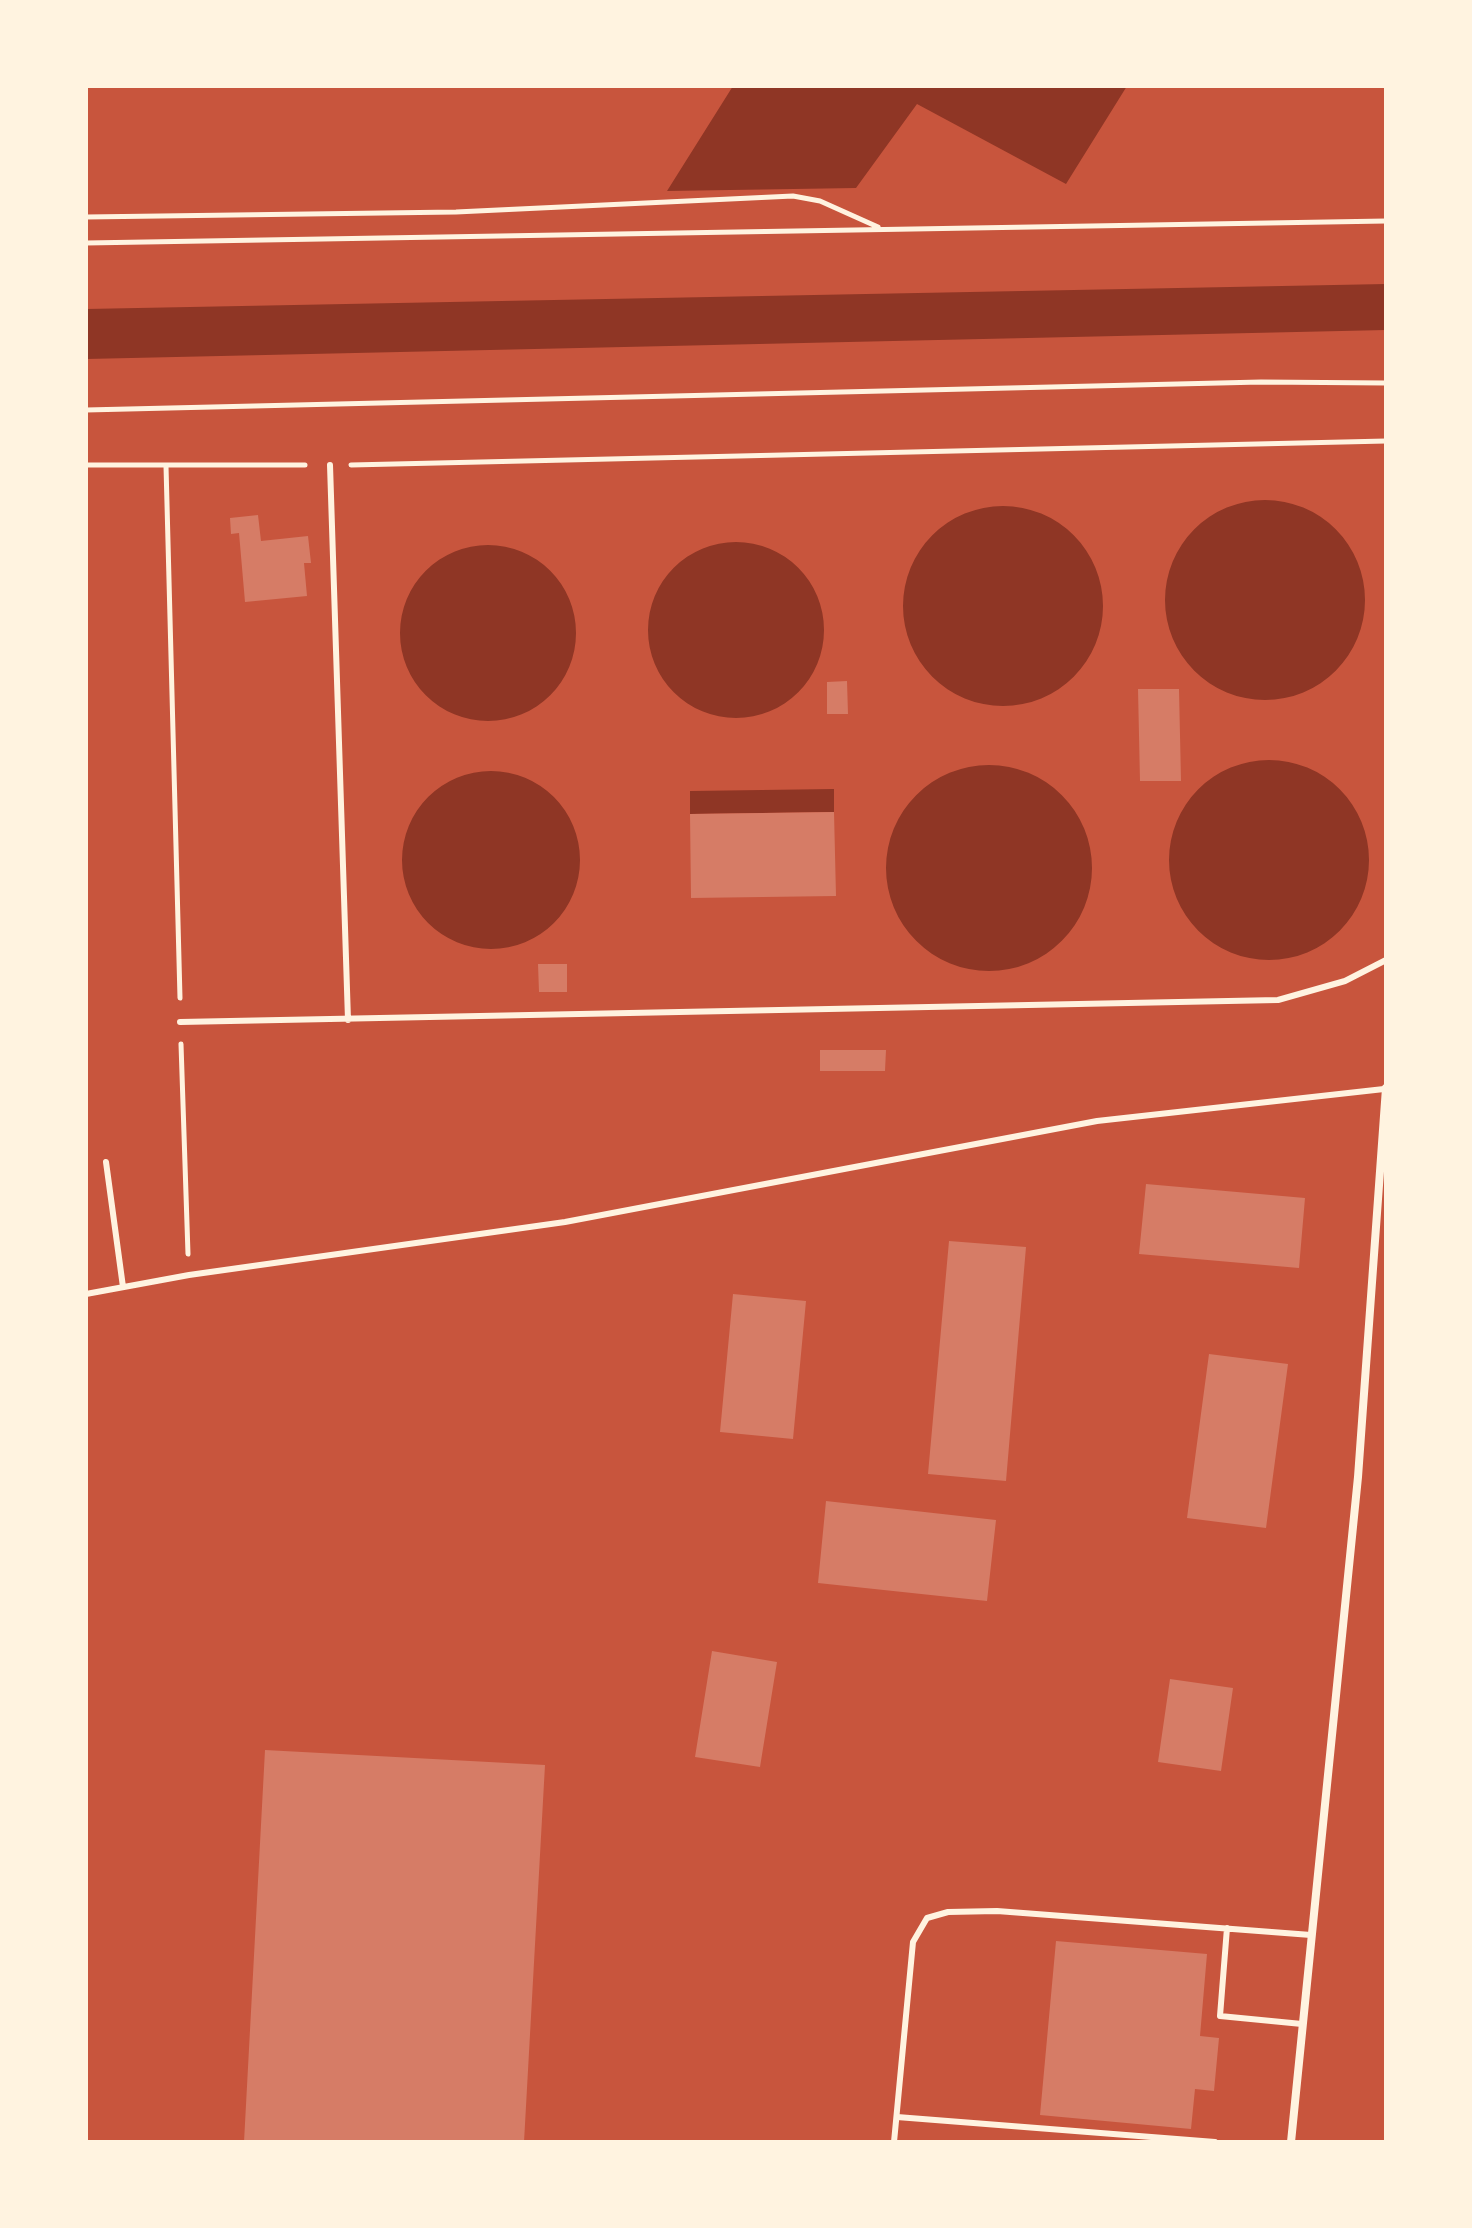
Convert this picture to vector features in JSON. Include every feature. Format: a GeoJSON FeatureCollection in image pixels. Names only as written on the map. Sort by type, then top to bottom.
{"type":"FeatureCollection","features":[{"type":"Feature","properties":{"kind":"street"},"geometry":{"type":"LineString","coordinates":[[1291,2142],[1358,1477],[1385,1088]]}},
{"type":"Feature","properties":{"kind":"lane"},"geometry":{"type":"LineString","coordinates":[[330,465],[348,1020]]}},
{"type":"Feature","properties":{"kind":"lane"},"geometry":{"type":"LineString","coordinates":[[180,1022],[1278,1000],[1345,981],[1386,960]]}},
{"type":"Feature","properties":{"kind":"lane"},"geometry":{"type":"LineString","coordinates":[[86,1294],[189,1275],[565,1222],[1097,1121],[1385,1088]]}},
{"type":"Feature","properties":{"kind":"lane"},"geometry":{"type":"LineString","coordinates":[[106,1162],[123,1287]]}},
{"type":"Feature","properties":{"kind":"lane"},"geometry":{"type":"LineString","coordinates":[[894,2142],[913,1942],[927,1918],[948,1912],[997,1911],[1311,1935]]}},
{"type":"Feature","properties":{"kind":"lane"},"geometry":{"type":"LineString","coordinates":[[1227,1928],[1220,2016],[1302,2024]]}},
{"type":"Feature","properties":{"kind":"lane"},"geometry":{"type":"LineString","coordinates":[[897,2117],[1215,2142]]}},
{"type":"Feature","properties":{"kind":"path"},"geometry":{"type":"LineString","coordinates":[[86,217],[456,212],[793,196],[820,201],[882,229]]}},
{"type":"Feature","properties":{"kind":"path"},"geometry":{"type":"LineString","coordinates":[[86,243],[1386,221]]}},
{"type":"Feature","properties":{"kind":"path"},"geometry":{"type":"LineString","coordinates":[[86,410],[1261,382],[1386,383]]}},
{"type":"Feature","properties":{"kind":"path"},"geometry":{"type":"LineString","coordinates":[[86,465],[330,465],[1386,441]]}},
{"type":"Feature","properties":{"kind":"path"},"geometry":{"type":"LineString","coordinates":[[166,466],[189,1275]]}},
{"type":"Feature","properties":{"kind":"shaded area"},"geometry":{"type":"Polygon","coordinates":[[[733,86],[1127,86],[1066,184],[917,104],[856,188],[667,191],[733,86]]]}},
{"type":"Feature","properties":{"kind":"shaded area"},"geometry":{"type":"Polygon","coordinates":[[[1386,284],[1386,330],[86,359],[86,309],[1386,284]]]}},
{"type":"Feature","properties":{"kind":"shaded area"},"geometry":{"type":"Polygon","coordinates":[[[1265,500],[1303,507],[1336,529],[1358,562],[1365,600],[1358,638],[1336,671],[1303,693],[1265,700],[1227,693],[1194,671],[1172,638],[1165,600],[1172,562],[1194,529],[1227,507],[1265,500]]]}},
{"type":"Feature","properties":{"kind":"shaded area"},"geometry":{"type":"Polygon","coordinates":[[[1003,506],[1041,513],[1074,535],[1096,568],[1103,606],[1096,644],[1074,677],[1041,699],[1003,706],[965,699],[932,677],[910,644],[903,606],[910,568],[932,535],[965,513],[1003,506]]]}},
{"type":"Feature","properties":{"kind":"shaded area"},"geometry":{"type":"Polygon","coordinates":[[[736,542],[770,548],[799,567],[818,596],[824,630],[818,664],[799,693],[770,712],[736,718],[702,712],[673,693],[654,664],[648,630],[654,596],[673,567],[702,548],[736,542]]]}},
{"type":"Feature","properties":{"kind":"shaded area"},"geometry":{"type":"Polygon","coordinates":[[[488,545],[522,551],[550,571],[570,599],[576,633],[570,667],[550,695],[522,715],[488,721],[454,715],[426,695],[406,667],[400,633],[406,599],[426,571],[454,551],[488,545]]]}},
{"type":"Feature","properties":{"kind":"shaded area"},"geometry":{"type":"Polygon","coordinates":[[[1269,760],[1307,767],[1340,789],[1362,822],[1369,860],[1362,898],[1340,931],[1307,953],[1269,960],[1231,953],[1198,931],[1176,898],[1169,860],[1176,822],[1198,789],[1231,767],[1269,760]]]}},
{"type":"Feature","properties":{"kind":"shaded area"},"geometry":{"type":"Polygon","coordinates":[[[989,765],[1028,773],[1062,795],[1084,829],[1092,868],[1084,907],[1062,941],[1028,963],[989,971],[950,963],[916,941],[894,907],[886,868],[894,829],[916,795],[950,773],[989,765]]]}},
{"type":"Feature","properties":{"kind":"shaded area"},"geometry":{"type":"Polygon","coordinates":[[[491,771],[525,778],[554,797],[573,826],[580,860],[573,894],[554,923],[525,942],[491,949],[457,942],[428,923],[409,894],[402,860],[409,826],[428,797],[457,778],[491,771]]]}},
{"type":"Feature","properties":{"kind":"shaded area"},"geometry":{"type":"Polygon","coordinates":[[[834,789],[834,812],[690,814],[690,791],[834,789]]]}},
{"type":"Feature","properties":{"kind":"building"},"geometry":{"type":"Polygon","coordinates":[[[258,515],[261,541],[308,536],[311,563],[304,563],[307,596],[245,602],[239,533],[231,534],[230,518],[258,515]]]}},
{"type":"Feature","properties":{"kind":"building"},"geometry":{"type":"Polygon","coordinates":[[[847,681],[848,714],[827,714],[827,682],[847,681]]]}},
{"type":"Feature","properties":{"kind":"building"},"geometry":{"type":"Polygon","coordinates":[[[1138,689],[1179,689],[1181,781],[1140,781],[1138,689]]]}},
{"type":"Feature","properties":{"kind":"building"},"geometry":{"type":"Polygon","coordinates":[[[834,812],[836,896],[691,898],[690,814],[834,812]]]}},
{"type":"Feature","properties":{"kind":"building"},"geometry":{"type":"Polygon","coordinates":[[[538,964],[567,964],[567,992],[539,992],[538,964]]]}},
{"type":"Feature","properties":{"kind":"building"},"geometry":{"type":"Polygon","coordinates":[[[820,1050],[886,1050],[885,1071],[820,1071],[820,1050]]]}},
{"type":"Feature","properties":{"kind":"building"},"geometry":{"type":"Polygon","coordinates":[[[1146,1184],[1305,1198],[1299,1268],[1139,1254],[1146,1184]]]}},
{"type":"Feature","properties":{"kind":"building"},"geometry":{"type":"Polygon","coordinates":[[[949,1241],[1026,1247],[1006,1481],[928,1474],[949,1241]]]}},
{"type":"Feature","properties":{"kind":"building"},"geometry":{"type":"Polygon","coordinates":[[[733,1294],[806,1301],[793,1439],[720,1432],[733,1294]]]}},
{"type":"Feature","properties":{"kind":"building"},"geometry":{"type":"Polygon","coordinates":[[[1209,1354],[1288,1364],[1266,1528],[1187,1518],[1209,1354]]]}},
{"type":"Feature","properties":{"kind":"building"},"geometry":{"type":"Polygon","coordinates":[[[826,1501],[996,1520],[987,1601],[818,1583],[826,1501]]]}},
{"type":"Feature","properties":{"kind":"building"},"geometry":{"type":"Polygon","coordinates":[[[712,1651],[777,1662],[760,1767],[695,1757],[712,1651]]]}},
{"type":"Feature","properties":{"kind":"building"},"geometry":{"type":"Polygon","coordinates":[[[1170,1679],[1233,1688],[1221,1771],[1158,1762],[1170,1679]]]}},
{"type":"Feature","properties":{"kind":"building"},"geometry":{"type":"Polygon","coordinates":[[[265,1750],[545,1765],[524,2142],[244,2142],[265,1750]]]}},
{"type":"Feature","properties":{"kind":"building"},"geometry":{"type":"Polygon","coordinates":[[[1056,1941],[1207,1954],[1200,2036],[1219,2038],[1214,2091],[1195,2089],[1191,2129],[1040,2115],[1056,1941]]]}}]}
